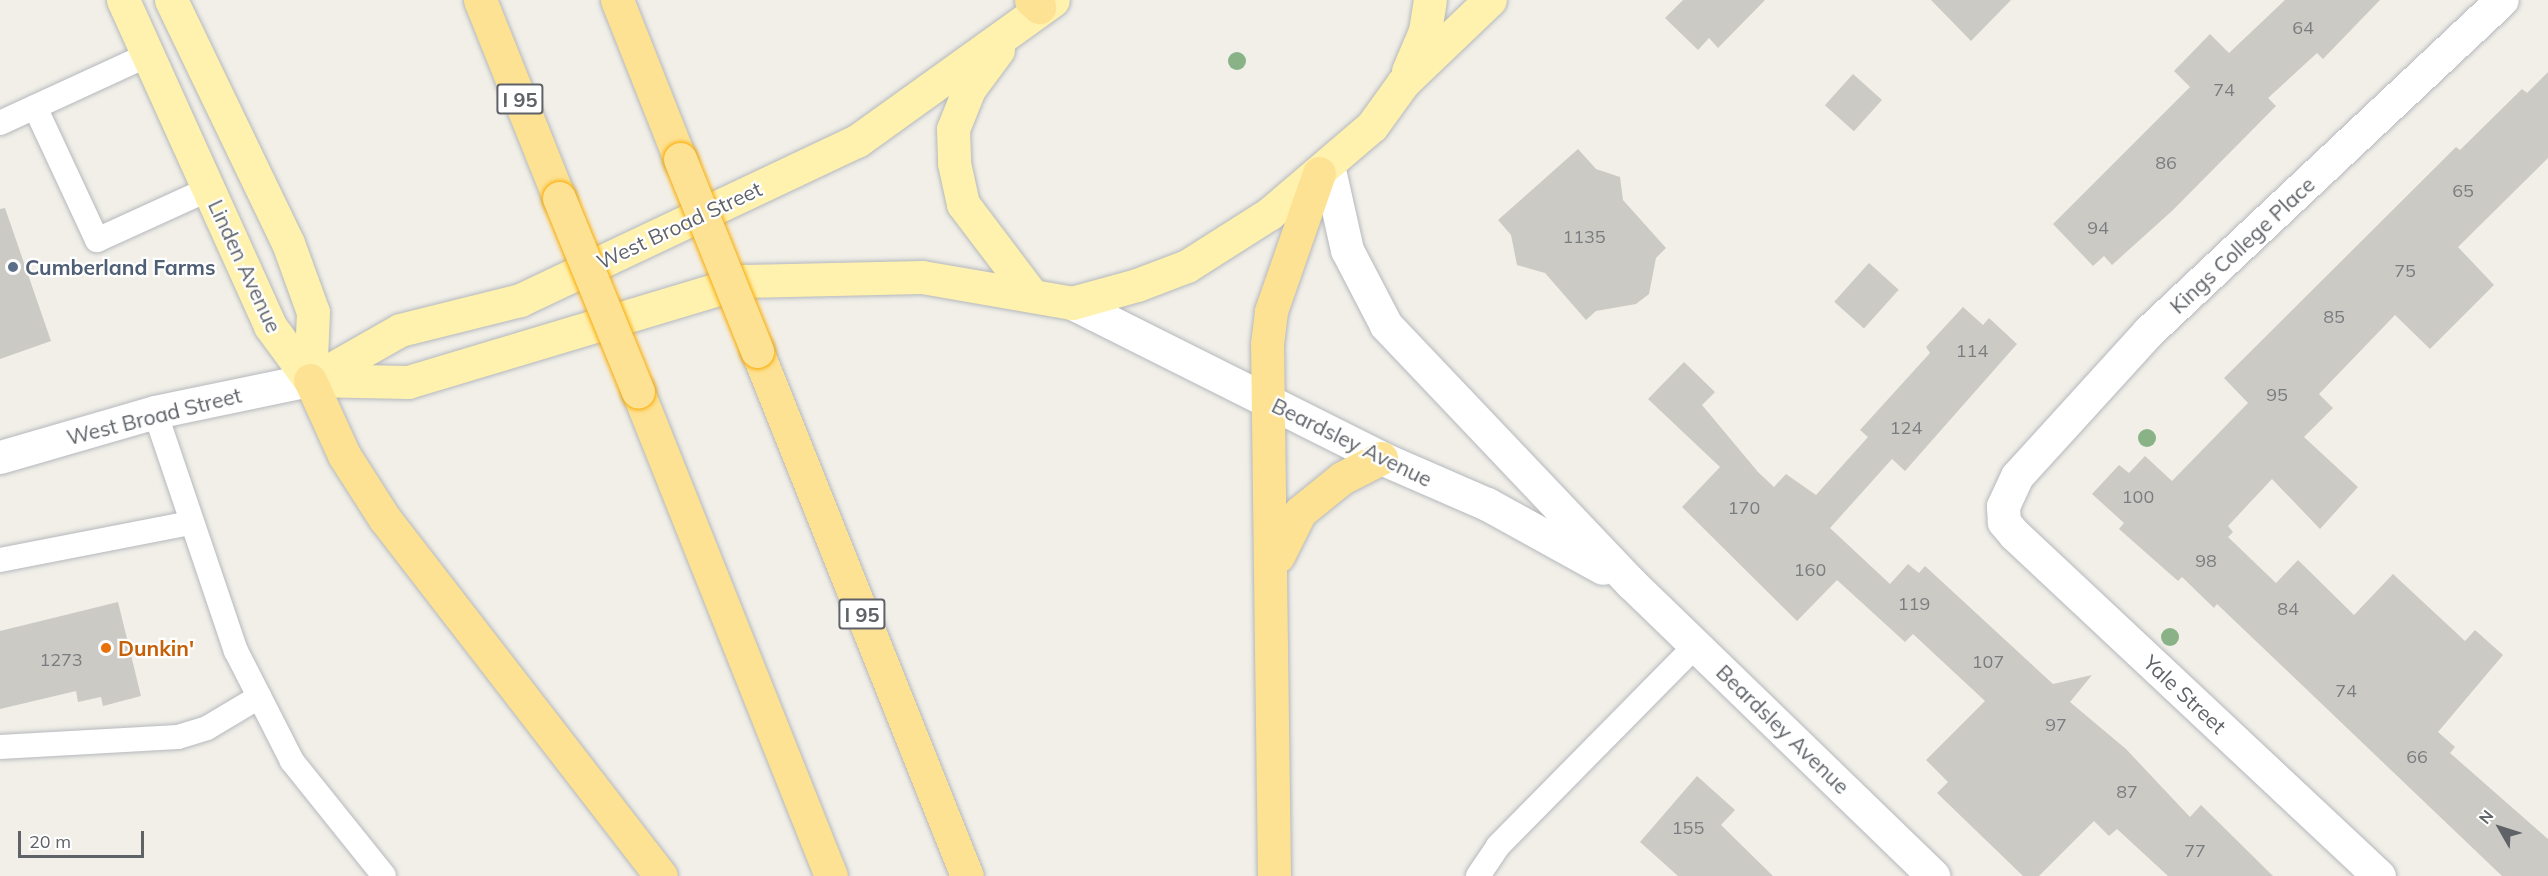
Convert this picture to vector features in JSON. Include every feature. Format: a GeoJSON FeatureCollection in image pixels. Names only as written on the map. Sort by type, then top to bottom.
{"type":"FeatureCollection","features":[{"type":"Feature","properties":{"kind":"highway","name":"I 95"},"geometry":{"type":"LineString","coordinates":[[480,0],[831,876]]}},
{"type":"Feature","properties":{"kind":"highway","name":"I 95"},"geometry":{"type":"LineString","coordinates":[[617,0],[968,876]]}},
{"type":"Feature","properties":{"kind":"highway"},"geometry":{"type":"LineString","coordinates":[[1274,876],[1274,569],[1271,403],[1267,344],[1271,311],[1323,169]]}},
{"type":"Feature","properties":{"kind":"highway"},"geometry":{"type":"LineString","coordinates":[[310,381],[344,455],[385,519],[661,876]]}},
{"type":"Feature","properties":{"kind":"highway"},"geometry":{"type":"LineString","coordinates":[[1274,569],[1300,512],[1342,478],[1381,458]]}},
{"type":"Feature","properties":{"kind":"main road","name":"Linden Avenue"},"geometry":{"type":"LineString","coordinates":[[123,0],[270,327],[310,381]]}},
{"type":"Feature","properties":{"kind":"main road","name":"Linden Avenue"},"geometry":{"type":"LineString","coordinates":[[171,0],[288,243],[313,312],[310,381]]}},
{"type":"Feature","properties":{"kind":"main road"},"geometry":{"type":"LineString","coordinates":[[1403,83],[1425,31],[1430,0]]}},
{"type":"Feature","properties":{"kind":"main road"},"geometry":{"type":"LineString","coordinates":[[1072,303],[1188,266],[1269,214],[1372,126],[1403,83],[1490,0]]}},
{"type":"Feature","properties":{"kind":"main road","name":"West Broad Street"},"geometry":{"type":"LineString","coordinates":[[310,381],[400,330],[520,300],[857,141],[1036,6]]}},
{"type":"Feature","properties":{"kind":"main road","name":"West Broad Street"},"geometry":{"type":"LineString","coordinates":[[1031,294],[963,204],[954,162],[953,129],[969,89],[1036,6]]}},
{"type":"Feature","properties":{"kind":"main road","name":"West Broad Street"},"geometry":{"type":"LineString","coordinates":[[310,381],[408,382],[745,281],[922,277],[1031,294],[1072,303]]}},
{"type":"Feature","properties":{"kind":"street","name":"Kings College Place"},"geometry":{"type":"LineString","coordinates":[[2003,506],[2017,476],[2148,332],[2501,0]]}},
{"type":"Feature","properties":{"kind":"street","name":"Beardsley Avenue"},"geometry":{"type":"LineString","coordinates":[[1323,169],[1347,250],[1378,314],[1631,583],[1933,876]]}},
{"type":"Feature","properties":{"kind":"street","name":"Beardsley Avenue"},"geometry":{"type":"LineString","coordinates":[[1072,303],[1381,458],[1487,504],[1631,583]]}},
{"type":"Feature","properties":{"kind":"street","name":"West Broad Street"},"geometry":{"type":"LineString","coordinates":[[0,457],[155,412],[310,381]]}},
{"type":"Feature","properties":{"kind":"street","name":"Yale Street"},"geometry":{"type":"LineString","coordinates":[[2003,506],[2004,522],[2014,534],[2379,876]]}},
{"type":"Feature","properties":{"kind":"lane"},"geometry":{"type":"LineString","coordinates":[[0,123],[148,55]]}},
{"type":"Feature","properties":{"kind":"lane"},"geometry":{"type":"LineString","coordinates":[[35,107],[97,240],[209,189]]}},
{"type":"Feature","properties":{"kind":"lane"},"geometry":{"type":"LineString","coordinates":[[155,412],[236,651],[292,761],[384,876]]}},
{"type":"Feature","properties":{"kind":"lane"},"geometry":{"type":"LineString","coordinates":[[0,560],[191,523]]}},
{"type":"Feature","properties":{"kind":"lane"},"geometry":{"type":"LineString","coordinates":[[1480,873],[1498,846],[1696,645]]}},
{"type":"Feature","properties":{"kind":"lane"},"geometry":{"type":"LineString","coordinates":[[0,747],[178,737],[207,728],[259,697]]}},
{"type":"Feature","properties":{"kind":"building"},"geometry":{"type":"Polygon","coordinates":[[[1683,0],[1765,0],[1718,48],[1709,38],[1698,50],[1665,18],[1683,0]]]}},
{"type":"Feature","properties":{"kind":"building"},"geometry":{"type":"Polygon","coordinates":[[[1931,0],[2011,0],[1971,41],[1931,0]]]}},
{"type":"Feature","properties":{"kind":"building"},"geometry":{"type":"Polygon","coordinates":[[[2285,0],[2380,0],[2323,59],[2317,53],[2268,98],[2276,106],[2173,210],[2112,265],[2104,256],[2093,266],[2053,224],[2190,87],[2174,71],[2210,34],[2229,53],[2285,0]]]}},
{"type":"Feature","properties":{"kind":"building"},"geometry":{"type":"Polygon","coordinates":[[[2548,72],[2548,158],[2458,247],[2494,285],[2430,349],[2395,315],[2319,394],[2333,408],[2304,437],[2358,487],[2320,529],[2272,479],[2228,526],[2233,532],[2228,537],[2276,583],[2298,560],[2354,615],[2393,574],[2465,641],[2475,630],[2503,655],[2438,732],[2455,747],[2450,753],[2548,839],[2548,876],[2502,876],[2217,604],[2214,608],[2182,577],[2178,581],[2119,529],[2124,523],[2092,494],[2119,465],[2129,473],[2145,456],[2172,481],[2248,403],[2224,378],[2456,147],[2460,150],[2522,89],[2527,93],[2548,72]]]}},
{"type":"Feature","properties":{"kind":"building"},"geometry":{"type":"Polygon","coordinates":[[[1853,74],[1882,100],[1854,131],[1825,105],[1853,74]]]}},
{"type":"Feature","properties":{"kind":"building"},"geometry":{"type":"Polygon","coordinates":[[[1578,149],[1596,169],[1620,177],[1623,200],[1666,248],[1656,258],[1649,294],[1636,304],[1596,311],[1586,320],[1545,273],[1517,265],[1511,235],[1498,220],[1578,149]]]}},
{"type":"Feature","properties":{"kind":"building","name":"Cumberland Farms"},"geometry":{"type":"Polygon","coordinates":[[[5,208],[51,341],[0,359],[0,209],[5,208]]]}},
{"type":"Feature","properties":{"kind":"building"},"geometry":{"type":"Polygon","coordinates":[[[1869,263],[1899,290],[1864,328],[1834,302],[1869,263]]]}},
{"type":"Feature","properties":{"kind":"building"},"geometry":{"type":"Polygon","coordinates":[[[1963,307],[1983,325],[1989,318],[2017,344],[1905,471],[1892,459],[1830,528],[1890,584],[1908,564],[1919,573],[1925,566],[2053,684],[2092,675],[2070,702],[2126,749],[2190,817],[2201,805],[2273,876],[2168,876],[2117,829],[2109,836],[2094,821],[2039,876],[2023,876],[1937,793],[1948,782],[1926,760],[1985,701],[1913,634],[1905,642],[1837,580],[1797,621],[1682,507],[1720,467],[1648,399],[1684,362],[1715,392],[1702,405],[1758,472],[1774,487],[1786,474],[1816,495],[1868,437],[1860,430],[1930,353],[1926,347],[1963,307]]]}},
{"type":"Feature","properties":{"kind":"building"},"geometry":{"type":"Polygon","coordinates":[[[118,602],[141,696],[103,706],[101,697],[78,702],[76,691],[0,709],[0,631],[118,602]]]}},
{"type":"Feature","properties":{"kind":"building"},"geometry":{"type":"Polygon","coordinates":[[[1697,776],[1735,810],[1721,825],[1773,876],[1678,876],[1640,842],[1697,776]]]}},
{"type":"Feature","properties":{"kind":"place","name":"Cumberland Farms"},"geometry":{"type":"Point","coordinates":[13,267]}},
{"type":"Feature","properties":{"kind":"place","name":"Dunkin'"},"geometry":{"type":"Point","coordinates":[106,648]}}]}
